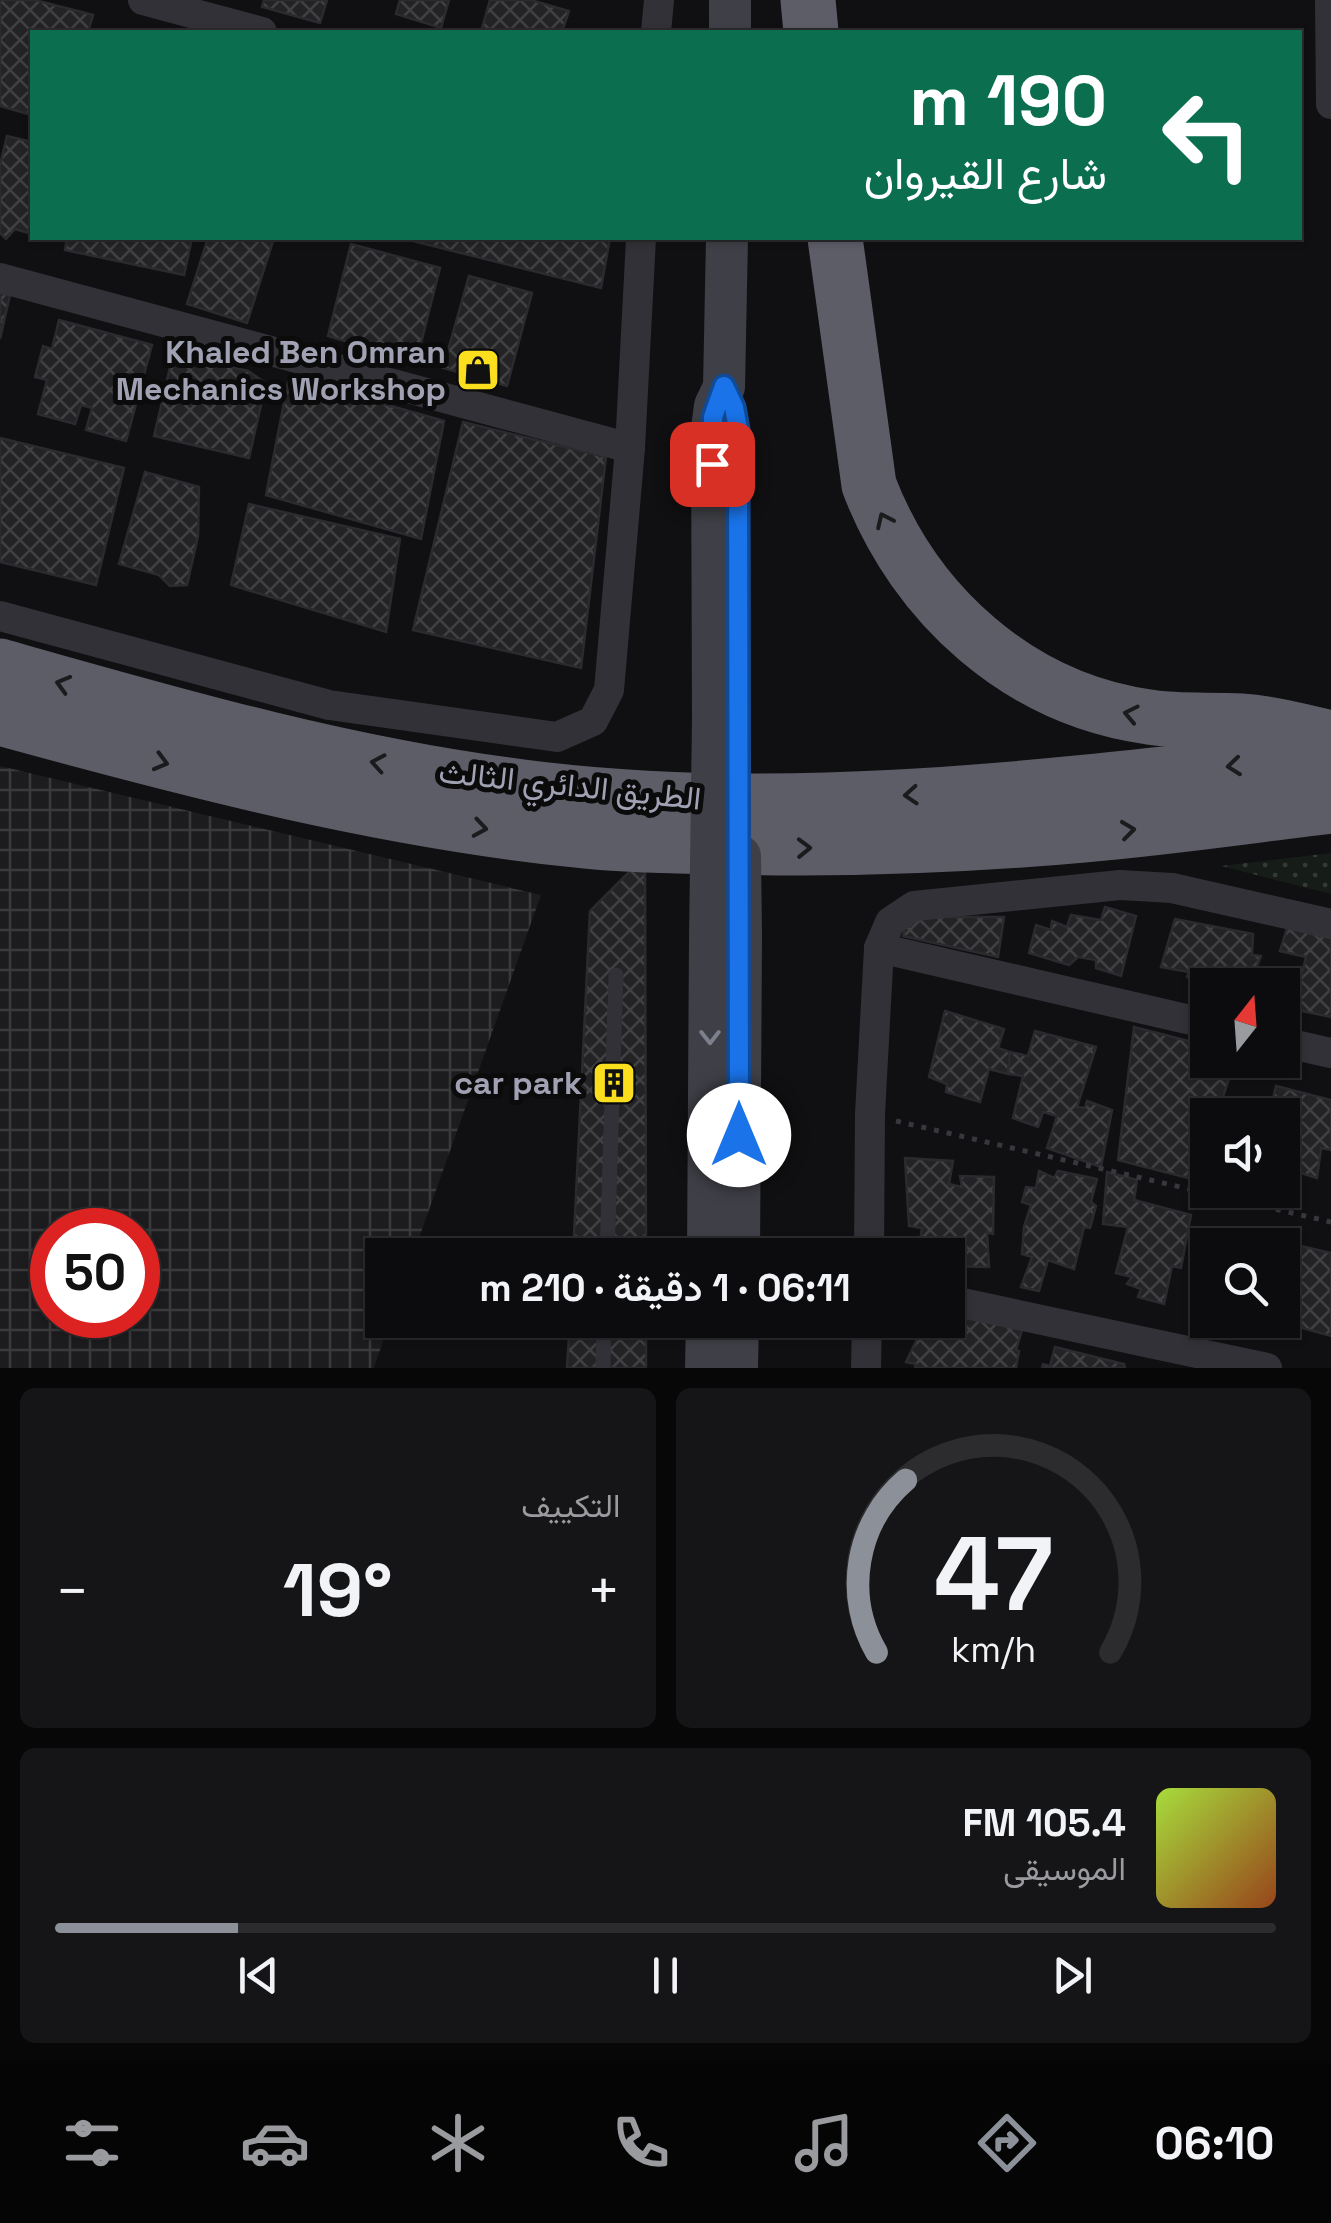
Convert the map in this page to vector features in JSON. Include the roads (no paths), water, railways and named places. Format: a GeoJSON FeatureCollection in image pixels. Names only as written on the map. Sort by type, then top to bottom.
{"type":"FeatureCollection","features":[{"type":"Feature","properties":{"kind":"highway"},"geometry":{"type":"LineString","coordinates":[[808,0],[812,30]]}},
{"type":"Feature","properties":{"kind":"highway"},"geometry":{"type":"LineString","coordinates":[[835,240],[869,485],[910,566],[948,614],[1016,668],[1078,699],[1146,717],[1238,721],[1331,738]]}},
{"type":"Feature","properties":{"kind":"highway","name":"الطريق الدائري الثالث"},"geometry":{"type":"LineString","coordinates":[[0,666],[332,755],[525,788],[657,799],[874,798],[1076,784],[1331,755]]}},
{"type":"Feature","properties":{"kind":"highway","name":"الطريق الدائري الثالث"},"geometry":{"type":"LineString","coordinates":[[0,718],[210,776],[318,801],[588,842],[794,849],[897,846],[1083,836],[1331,806]]}},
{"type":"Feature","properties":{"kind":"highway"},"geometry":{"type":"LineString","coordinates":[[1238,817],[1331,836]]}},
{"type":"Feature","properties":{"kind":"main road"},"geometry":{"type":"LineString","coordinates":[[730,0],[730,30]]}},
{"type":"Feature","properties":{"kind":"main road"},"geometry":{"type":"LineString","coordinates":[[727,240],[724,386],[712,428],[726,718],[725,938],[737,1238]]}},
{"type":"Feature","properties":{"kind":"main road"},"geometry":{"type":"LineString","coordinates":[[709,1238],[725,938]]}},
{"type":"Feature","properties":{"kind":"main road"},"geometry":{"type":"LineString","coordinates":[[706,1368],[707,1338]]}},
{"type":"Feature","properties":{"kind":"main road"},"geometry":{"type":"LineString","coordinates":[[737,1368],[738,1338]]}},
{"type":"Feature","properties":{"kind":"street"},"geometry":{"type":"LineString","coordinates":[[144,0],[255,30]]}},
{"type":"Feature","properties":{"kind":"street"},"geometry":{"type":"LineString","coordinates":[[656,30],[659,0]]}},
{"type":"Feature","properties":{"kind":"street"},"geometry":{"type":"LineString","coordinates":[[1330,0],[1331,104]]}},
{"type":"Feature","properties":{"kind":"street"},"geometry":{"type":"LineString","coordinates":[[0,616],[329,705],[557,737],[593,721],[609,690],[630,448],[641,240]]}},
{"type":"Feature","properties":{"kind":"street"},"geometry":{"type":"LineString","coordinates":[[0,278],[630,448]]}},
{"type":"Feature","properties":{"kind":"street"},"geometry":{"type":"LineString","coordinates":[[868,1238],[879,948],[890,922],[914,906],[1120,885],[1172,888],[1331,924]]}},
{"type":"Feature","properties":{"kind":"street"},"geometry":{"type":"LineString","coordinates":[[879,948],[1190,1020]]}},
{"type":"Feature","properties":{"kind":"street"},"geometry":{"type":"LineString","coordinates":[[1300,1046],[1331,1053]]}},
{"type":"Feature","properties":{"kind":"street"},"geometry":{"type":"LineString","coordinates":[[965,1304],[1267,1368]]}},
{"type":"Feature","properties":{"kind":"street"},"geometry":{"type":"LineString","coordinates":[[866,1368],[867,1338]]}},
{"type":"Feature","properties":{"kind":"lane"},"geometry":{"type":"LineString","coordinates":[[608,1238],[616,976]]}},
{"type":"Feature","properties":{"kind":"lane"},"geometry":{"type":"LineString","coordinates":[[603,1368],[604,1338]]}},
{"type":"Feature","properties":{"kind":"place","name":"Khaled Ben Omran Mechanics Workshop"},"geometry":{"type":"Point","coordinates":[478,370]}},
{"type":"Feature","properties":{"kind":"place","name":"car park"},"geometry":{"type":"Point","coordinates":[614,1083]}}]}
